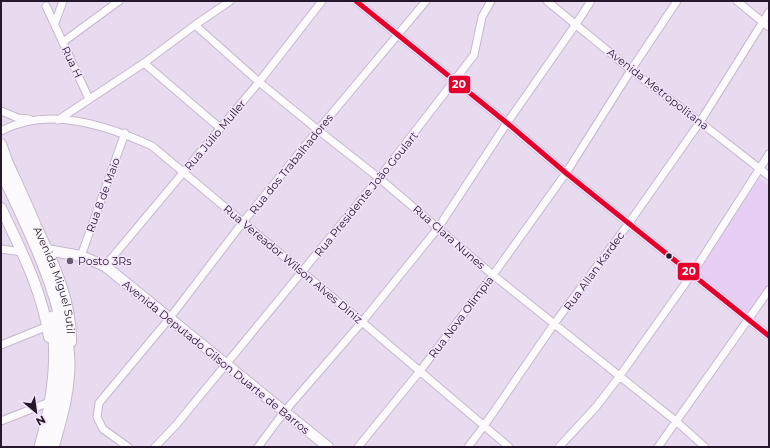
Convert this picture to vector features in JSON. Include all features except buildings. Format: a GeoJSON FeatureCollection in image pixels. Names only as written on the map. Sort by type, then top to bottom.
{"type":"FeatureCollection","features":[{"type":"Feature","properties":{"kind":"highway"},"geometry":{"type":"LineString","coordinates":[[1,168],[51,282],[63,325],[62,357]]}},
{"type":"Feature","properties":{"kind":"highway"},"geometry":{"type":"LineString","coordinates":[[1,185],[45,286],[53,313],[62,357]]}},
{"type":"Feature","properties":{"kind":"highway","name":"Avenida Miguel Sutil"},"geometry":{"type":"LineString","coordinates":[[41,447],[62,357]]}},
{"type":"Feature","properties":{"kind":"highway","name":"Avenida Miguel Sutil"},"geometry":{"type":"LineString","coordinates":[[52,447],[62,412],[68,376],[62,357]]}},
{"type":"Feature","properties":{"kind":"street"},"geometry":{"type":"LineString","coordinates":[[55,24],[63,1]]}},
{"type":"Feature","properties":{"kind":"street"},"geometry":{"type":"LineString","coordinates":[[63,42],[118,1]]}},
{"type":"Feature","properties":{"kind":"street"},"geometry":{"type":"LineString","coordinates":[[58,120],[144,63],[230,1]]}},
{"type":"Feature","properties":{"kind":"street","name":"Rua Júlio Muller"},"geometry":{"type":"LineString","coordinates":[[105,266],[259,82],[322,1]]}},
{"type":"Feature","properties":{"kind":"street"},"geometry":{"type":"LineString","coordinates":[[356,1],[507,122],[748,321],[769,336]]}},
{"type":"Feature","properties":{"kind":"street","name":"Rua dos Trabalhadores"},"geometry":{"type":"LineString","coordinates":[[128,447],[103,429],[97,417],[99,403],[169,319],[243,222],[426,1]]}},
{"type":"Feature","properties":{"kind":"street","name":"Rua Presidente João Goulart"},"geometry":{"type":"LineString","coordinates":[[155,447],[176,425],[302,272],[379,178],[455,81],[474,55],[482,16],[491,1]]}},
{"type":"Feature","properties":{"kind":"street","name":"Avenida Metropolitana"},"geometry":{"type":"LineString","coordinates":[[547,1],[631,70],[769,176]]}},
{"type":"Feature","properties":{"kind":"street"},"geometry":{"type":"LineString","coordinates":[[258,447],[284,412],[362,322],[438,228],[507,122],[591,1]]}},
{"type":"Feature","properties":{"kind":"street","name":"Rua Nova Olimpia"},"geometry":{"type":"LineString","coordinates":[[358,447],[420,371],[493,275],[566,172],[677,1]]}},
{"type":"Feature","properties":{"kind":"street"},"geometry":{"type":"LineString","coordinates":[[737,1],[769,27]]}},
{"type":"Feature","properties":{"kind":"street","name":"Rua H"},"geometry":{"type":"LineString","coordinates":[[46,6],[89,99]]}},
{"type":"Feature","properties":{"kind":"street","name":"Rua Allan Kardec"},"geometry":{"type":"LineString","coordinates":[[468,447],[554,324],[700,122],[769,12]]}},
{"type":"Feature","properties":{"kind":"street","name":"Rua Clara Nunes"},"geometry":{"type":"LineString","coordinates":[[195,25],[259,82],[379,178],[493,275],[677,422],[706,447]]}},
{"type":"Feature","properties":{"kind":"street"},"geometry":{"type":"LineString","coordinates":[[144,63],[220,128]]}},
{"type":"Feature","properties":{"kind":"street"},"geometry":{"type":"LineString","coordinates":[[1,110],[18,118],[41,120]]}},
{"type":"Feature","properties":{"kind":"street"},"geometry":{"type":"LineString","coordinates":[[1,131],[17,124],[41,120]]}},
{"type":"Feature","properties":{"kind":"street","name":"Rua Vereador Wilson Alves Diniz"},"geometry":{"type":"LineString","coordinates":[[41,120],[88,123],[125,133],[152,146],[509,447]]}},
{"type":"Feature","properties":{"kind":"street","name":"Rua 8 de Maio"},"geometry":{"type":"LineString","coordinates":[[81,256],[125,133]]}},
{"type":"Feature","properties":{"kind":"street","name":"Avenida Miguel Sutil"},"geometry":{"type":"LineString","coordinates":[[1,144],[7,161],[47,250],[66,301],[70,319],[71,345],[62,357],[51,349],[48,326],[36,285],[1,208]]}},
{"type":"Feature","properties":{"kind":"street"},"geometry":{"type":"LineString","coordinates":[[559,447],[596,407],[619,376],[692,274],[769,154]]}},
{"type":"Feature","properties":{"kind":"street"},"geometry":{"type":"LineString","coordinates":[[1,249],[22,252]]}},
{"type":"Feature","properties":{"kind":"street","name":"Avenida Deputado Gilson Duarte de Barros"},"geometry":{"type":"LineString","coordinates":[[47,250],[81,256],[105,266],[328,447]]}},
{"type":"Feature","properties":{"kind":"street"},"geometry":{"type":"LineString","coordinates":[[51,260],[60,252]]}},
{"type":"Feature","properties":{"kind":"street"},"geometry":{"type":"LineString","coordinates":[[658,447],[769,290]]}},
{"type":"Feature","properties":{"kind":"street"},"geometry":{"type":"LineString","coordinates":[[1,345],[48,326]]}},
{"type":"Feature","properties":{"kind":"street"},"geometry":{"type":"LineString","coordinates":[[1,421],[52,401]]}},
{"type":"Feature","properties":{"kind":"shaded area"},"geometry":{"type":"Polygon","coordinates":[[[758,177],[769,186],[769,286],[750,315],[696,273],[758,177]]]}},
{"type":"Feature","properties":{"kind":"transit line","name":"20"},"geometry":{"type":"LineString","coordinates":[[356,1],[507,123],[566,173],[769,336]]}},
{"type":"Feature","properties":{"kind":"place","name":"Posto 3Rs"},"geometry":{"type":"Point","coordinates":[70,261]}}]}
